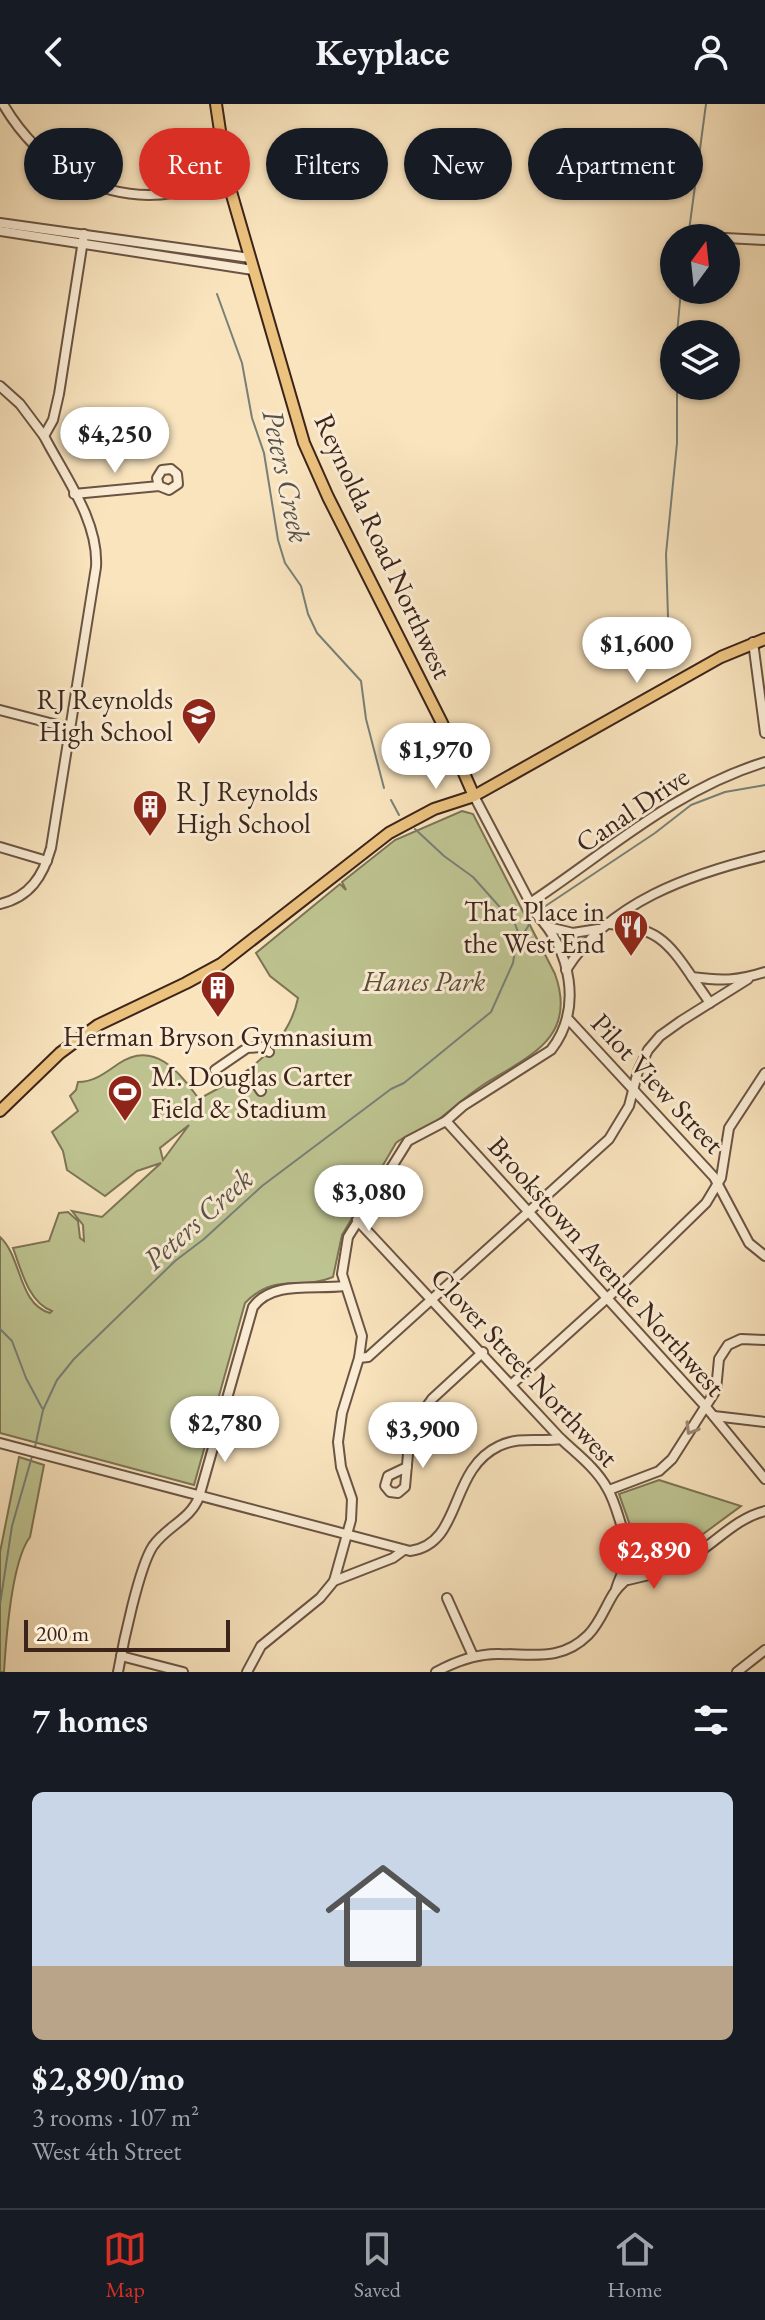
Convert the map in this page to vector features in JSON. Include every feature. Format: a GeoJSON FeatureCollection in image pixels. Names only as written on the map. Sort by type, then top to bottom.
{"type":"FeatureCollection","features":[{"type":"Feature","properties":{"kind":"main road","name":"Reynolda Road Northwest"},"geometry":{"type":"LineString","coordinates":[[216,104],[220,128]]}},
{"type":"Feature","properties":{"kind":"main road","name":"Reynolda Road Northwest"},"geometry":{"type":"LineString","coordinates":[[233,200],[310,457],[442,723],[474,796]]}},
{"type":"Feature","properties":{"kind":"main road"},"geometry":{"type":"LineString","coordinates":[[0,1111],[60,1053],[98,1025],[221,964],[389,833],[434,809],[474,796],[721,657],[765,639]]}},
{"type":"Feature","properties":{"kind":"street"},"geometry":{"type":"LineString","coordinates":[[3,104],[23,135],[47,159],[91,183],[139,193]]}},
{"type":"Feature","properties":{"kind":"street"},"geometry":{"type":"LineString","coordinates":[[0,223],[253,270]]}},
{"type":"Feature","properties":{"kind":"street"},"geometry":{"type":"LineString","coordinates":[[0,231],[250,258]]}},
{"type":"Feature","properties":{"kind":"street"},"geometry":{"type":"LineString","coordinates":[[44,436],[53,420],[59,394],[83,238]]}},
{"type":"Feature","properties":{"kind":"street"},"geometry":{"type":"LineString","coordinates":[[740,239],[765,240]]}},
{"type":"Feature","properties":{"kind":"street"},"geometry":{"type":"LineString","coordinates":[[0,386],[20,404],[44,436],[89,524],[97,555],[47,861],[30,889],[0,904]]}},
{"type":"Feature","properties":{"kind":"street"},"geometry":{"type":"LineString","coordinates":[[74,494],[159,486]]}},
{"type":"Feature","properties":{"kind":"street"},"geometry":{"type":"LineString","coordinates":[[753,642],[765,733]]}},
{"type":"Feature","properties":{"kind":"street"},"geometry":{"type":"LineString","coordinates":[[0,710],[69,728]]}},
{"type":"Feature","properties":{"kind":"street","name":"Canal Drive"},"geometry":{"type":"LineString","coordinates":[[530,903],[686,794],[765,762]]}},
{"type":"Feature","properties":{"kind":"street","name":"Reynolda Road Northwest"},"geometry":{"type":"LineString","coordinates":[[474,796],[536,914],[548,927],[566,970],[572,995],[569,1020]]}},
{"type":"Feature","properties":{"kind":"street"},"geometry":{"type":"LineString","coordinates":[[0,847],[47,861]]}},
{"type":"Feature","properties":{"kind":"street"},"geometry":{"type":"LineString","coordinates":[[566,970],[580,948],[599,929],[678,882],[765,856]]}},
{"type":"Feature","properties":{"kind":"street"},"geometry":{"type":"LineString","coordinates":[[608,924],[639,927],[651,932],[672,951],[710,1003]]}},
{"type":"Feature","properties":{"kind":"street"},"geometry":{"type":"LineString","coordinates":[[548,927],[573,933],[599,929]]}},
{"type":"Feature","properties":{"kind":"street"},"geometry":{"type":"LineString","coordinates":[[359,1358],[368,1357],[609,1139],[629,1106],[648,1050],[660,1036],[748,979],[765,972]]}},
{"type":"Feature","properties":{"kind":"street"},"geometry":{"type":"LineString","coordinates":[[692,977],[720,981],[748,979]]}},
{"type":"Feature","properties":{"kind":"street"},"geometry":{"type":"LineString","coordinates":[[247,1672],[261,1646],[320,1598],[334,1581],[353,1508],[341,1467],[338,1442],[342,1413],[359,1358],[362,1336],[342,1274],[345,1245],[357,1220],[408,1141],[446,1121],[463,1106],[551,1050],[562,1037],[569,1020]]}},
{"type":"Feature","properties":{"kind":"street","name":"Pilot View Street"},"geometry":{"type":"LineString","coordinates":[[569,1020],[634,1087],[719,1183],[749,1243],[765,1256]]}},
{"type":"Feature","properties":{"kind":"street"},"geometry":{"type":"LineString","coordinates":[[215,1070],[247,1048],[263,1047],[269,1052]]}},
{"type":"Feature","properties":{"kind":"street"},"geometry":{"type":"LineString","coordinates":[[512,1384],[706,1203],[719,1183],[729,1128],[765,1073]]}},
{"type":"Feature","properties":{"kind":"street"},"geometry":{"type":"LineString","coordinates":[[250,1075],[261,1091]]}},
{"type":"Feature","properties":{"kind":"street","name":"Brookstown Avenue Northwest"},"geometry":{"type":"LineString","coordinates":[[446,1121],[706,1407],[765,1479]]}},
{"type":"Feature","properties":{"kind":"street","name":"Clover Street Northwest"},"geometry":{"type":"LineString","coordinates":[[357,1220],[561,1439],[592,1467],[609,1490],[626,1541],[638,1558]]}},
{"type":"Feature","properties":{"kind":"street"},"geometry":{"type":"LineString","coordinates":[[118,1672],[148,1555],[166,1533],[194,1511],[253,1307],[271,1292],[344,1286]]}},
{"type":"Feature","properties":{"kind":"street"},"geometry":{"type":"LineString","coordinates":[[609,1490],[659,1471],[672,1459],[716,1390],[719,1359],[728,1345],[741,1339],[765,1340]]}},
{"type":"Feature","properties":{"kind":"street"},"geometry":{"type":"LineString","coordinates":[[407,1467],[412,1431],[424,1407],[483,1352]]}},
{"type":"Feature","properties":{"kind":"street"},"geometry":{"type":"LineString","coordinates":[[714,1416],[765,1422]]}},
{"type":"Feature","properties":{"kind":"street"},"geometry":{"type":"LineString","coordinates":[[0,1441],[404,1550],[423,1548],[445,1530],[464,1480],[484,1455],[512,1441],[561,1439]]}},
{"type":"Feature","properties":{"kind":"street"},"geometry":{"type":"LineString","coordinates":[[624,1578],[649,1575],[662,1566],[686,1559],[734,1525],[765,1511]]}},
{"type":"Feature","properties":{"kind":"street"},"geometry":{"type":"LineString","coordinates":[[624,1578],[626,1541]]}},
{"type":"Feature","properties":{"kind":"street"},"geometry":{"type":"LineString","coordinates":[[334,1581],[393,1558],[404,1550]]}},
{"type":"Feature","properties":{"kind":"street"},"geometry":{"type":"LineString","coordinates":[[436,1672],[473,1656],[559,1653],[590,1632],[638,1558],[650,1565],[662,1566]]}},
{"type":"Feature","properties":{"kind":"street"},"geometry":{"type":"LineString","coordinates":[[447,1598],[473,1656]]}},
{"type":"Feature","properties":{"kind":"street"},"geometry":{"type":"LineString","coordinates":[[737,1672],[765,1650]]}},
{"type":"Feature","properties":{"kind":"street"},"geometry":{"type":"LineString","coordinates":[[121,1656],[183,1672]]}},
{"type":"Feature","properties":{"kind":"green space","name":"Hanes Park"},"geometry":{"type":"Polygon","coordinates":[[[462,811],[473,814],[555,974],[560,1014],[554,1030],[532,1054],[477,1089],[429,1126],[396,1143],[342,1235],[333,1277],[267,1287],[245,1303],[194,1485],[0,1433],[0,1237],[13,1256],[32,1300],[50,1313],[52,1311],[31,1293],[13,1248],[49,1241],[59,1213],[68,1212],[78,1221],[80,1238],[84,1241],[83,1225],[72,1211],[102,1217],[161,1163],[137,1171],[105,1196],[67,1170],[63,1151],[52,1132],[78,1111],[70,1096],[78,1082],[94,1079],[131,1057],[143,1055],[154,1057],[174,1069],[199,1099],[232,1081],[235,1083],[234,1079],[256,1064],[275,1045],[289,1023],[298,998],[270,976],[256,953],[340,884],[346,890],[342,882],[395,840],[462,811]],[[189,1125],[160,1148],[163,1160],[189,1125]]]}},
{"type":"Feature","properties":{"kind":"green space"},"geometry":{"type":"Polygon","coordinates":[[[19,1457],[44,1465],[30,1537],[14,1582],[4,1672],[0,1672],[0,1552],[19,1457]]]}},
{"type":"Feature","properties":{"kind":"green space"},"geometry":{"type":"Polygon","coordinates":[[[659,1480],[741,1506],[676,1554],[651,1556],[638,1548],[619,1494],[659,1480]]]}},
{"type":"Feature","properties":{"kind":"waterway"},"geometry":{"type":"LineString","coordinates":[[690,224],[706,104]]}},
{"type":"Feature","properties":{"kind":"waterway","name":"Peters Creek"},"geometry":{"type":"LineString","coordinates":[[217,294],[242,363],[252,418],[264,453],[278,540],[285,563],[301,586],[317,633],[361,681],[366,719],[384,788]]}},
{"type":"Feature","properties":{"kind":"waterway"},"geometry":{"type":"LineString","coordinates":[[678,320],[680,304]]}},
{"type":"Feature","properties":{"kind":"waterway"},"geometry":{"type":"LineString","coordinates":[[668,617],[666,554],[677,443],[677,400]]}},
{"type":"Feature","properties":{"kind":"waterway"},"geometry":{"type":"LineString","coordinates":[[544,907],[655,833],[691,805],[725,792],[765,785]]}},
{"type":"Feature","properties":{"kind":"waterway","name":"Peters Creek"},"geometry":{"type":"LineString","coordinates":[[391,800],[399,815]]}},
{"type":"Feature","properties":{"kind":"waterway","name":"Peters Creek"},"geometry":{"type":"LineString","coordinates":[[35,1447],[43,1410],[57,1380],[74,1359],[175,1261],[262,1186],[391,1089],[404,1083],[491,1012],[513,963],[518,932],[515,924],[473,877],[415,829]]}},
{"type":"Feature","properties":{"kind":"waterway"},"geometry":{"type":"LineString","coordinates":[[518,943],[530,923]]}},
{"type":"Feature","properties":{"kind":"waterway"},"geometry":{"type":"LineString","coordinates":[[0,1329],[12,1341],[42,1408]]}},
{"type":"Feature","properties":{"kind":"waterway","name":"Peters Creek"},"geometry":{"type":"LineString","coordinates":[[0,1604],[12,1526],[33,1453]]}},
{"type":"Feature","properties":{"kind":"place","name":"RJ Reynolds High School"},"geometry":{"type":"Point","coordinates":[199,746]}},
{"type":"Feature","properties":{"kind":"place","name":"R J Reynolds High School"},"geometry":{"type":"Point","coordinates":[150,838]}},
{"type":"Feature","properties":{"kind":"place","name":"That Place in the West End"},"geometry":{"type":"Point","coordinates":[631,958]}},
{"type":"Feature","properties":{"kind":"place","name":"Herman Bryson Gymnasium"},"geometry":{"type":"Point","coordinates":[218,1019]}},
{"type":"Feature","properties":{"kind":"place","name":"M. Douglas Carter Field & Stadium"},"geometry":{"type":"Point","coordinates":[125,1123]}}]}
